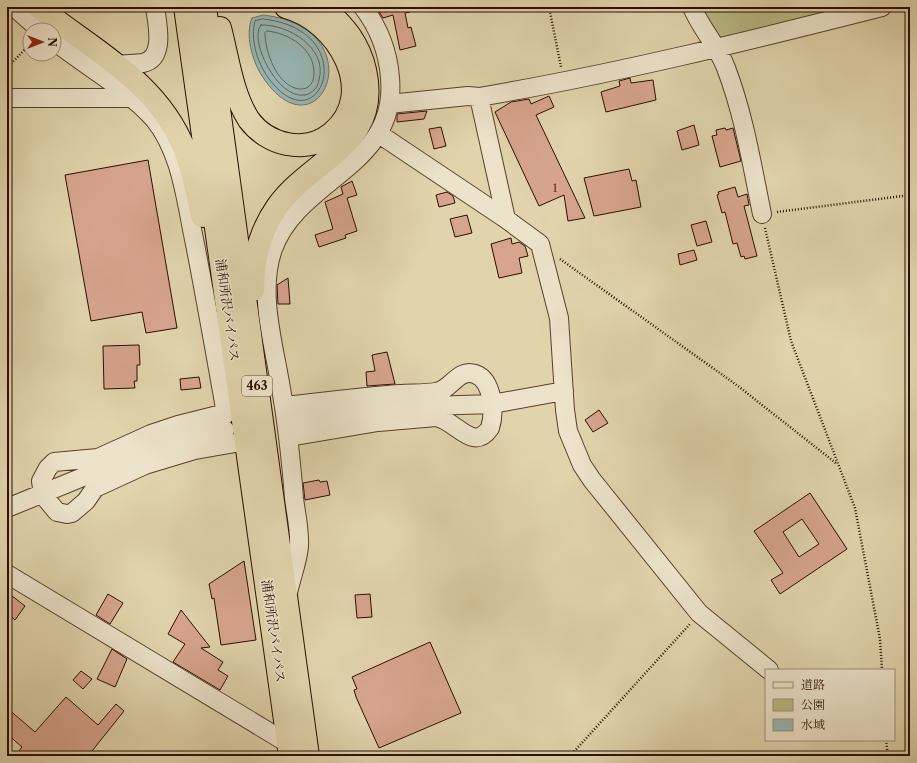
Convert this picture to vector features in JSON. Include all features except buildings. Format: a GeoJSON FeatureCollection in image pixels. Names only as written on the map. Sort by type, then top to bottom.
{"type":"FeatureCollection","features":[{"type":"Feature","properties":{"kind":"highway"},"geometry":{"type":"LineString","coordinates":[[39,7],[117,65],[156,100],[176,130],[185,148],[203,220],[233,412]]}},
{"type":"Feature","properties":{"kind":"highway"},"geometry":{"type":"LineString","coordinates":[[203,12],[243,109],[250,121],[259,130],[280,142],[304,145],[316,143],[328,137],[338,128],[350,108],[352,94],[349,66],[345,54],[329,32],[306,15],[286,7]]}},
{"type":"Feature","properties":{"kind":"highway"},"geometry":{"type":"LineString","coordinates":[[272,498],[268,440],[253,298],[253,280],[258,248],[269,218],[278,205],[299,183],[349,142],[363,119],[367,106],[366,76],[358,48],[342,24],[321,7]]}},
{"type":"Feature","properties":{"kind":"highway","name":"浦和所沢バイパス"},"geometry":{"type":"LineString","coordinates":[[203,12],[233,412],[247,440],[301,753]]}},
{"type":"Feature","properties":{"kind":"highway","name":"浦和所沢バイパス"},"geometry":{"type":"LineString","coordinates":[[203,12],[286,602],[301,753]]}},
{"type":"Feature","properties":{"kind":"street"},"geometry":{"type":"LineString","coordinates":[[14,7],[31,22]]}},
{"type":"Feature","properties":{"kind":"street"},"geometry":{"type":"LineString","coordinates":[[286,602],[299,547],[290,429],[284,406],[269,317],[267,291],[269,269],[273,250],[291,218],[302,205],[353,163],[379,134],[389,104],[389,63],[377,28],[363,7]]}},
{"type":"Feature","properties":{"kind":"street"},"geometry":{"type":"LineString","coordinates":[[692,7],[699,24],[726,67],[745,131],[762,214]]}},
{"type":"Feature","properties":{"kind":"street"},"geometry":{"type":"LineString","coordinates":[[389,104],[468,96],[479,97],[548,85],[716,49],[882,7]]}},
{"type":"Feature","properties":{"kind":"street"},"geometry":{"type":"LineString","coordinates":[[117,65],[144,63],[154,56],[159,43],[156,10]]}},
{"type":"Feature","properties":{"kind":"street"},"geometry":{"type":"LineString","coordinates":[[62,47],[131,98],[154,120],[169,144],[181,177],[209,314],[233,412]]}},
{"type":"Feature","properties":{"kind":"street"},"geometry":{"type":"LineString","coordinates":[[479,97],[506,219]]}},
{"type":"Feature","properties":{"kind":"street"},"geometry":{"type":"LineString","coordinates":[[7,98],[131,98]]}},
{"type":"Feature","properties":{"kind":"street"},"geometry":{"type":"LineString","coordinates":[[379,134],[506,219],[540,244],[559,318],[568,431],[585,470],[699,613],[768,669]]}},
{"type":"Feature","properties":{"kind":"street"},"geometry":{"type":"LineString","coordinates":[[284,406],[402,393],[442,391],[464,373],[476,374],[484,379],[492,404],[490,428],[480,437],[473,438],[466,435],[445,419],[436,417],[290,429]]}},
{"type":"Feature","properties":{"kind":"street"},"geometry":{"type":"LineString","coordinates":[[290,429],[397,407],[492,404],[564,390]]}},
{"type":"Feature","properties":{"kind":"street"},"geometry":{"type":"LineString","coordinates":[[233,412],[178,425],[151,434],[98,458],[54,462],[48,468],[41,481],[43,495],[57,512],[67,514],[72,513],[81,507],[91,492],[99,486],[145,465],[195,450],[247,440]]}},
{"type":"Feature","properties":{"kind":"street"},"geometry":{"type":"LineString","coordinates":[[7,508],[43,495],[166,443],[182,438],[233,412]]}},
{"type":"Feature","properties":{"kind":"street"},"geometry":{"type":"LineString","coordinates":[[7,574],[301,753]]}},
{"type":"Feature","properties":{"kind":"path"},"geometry":{"type":"LineString","coordinates":[[549,7],[562,81]]}},
{"type":"Feature","properties":{"kind":"path"},"geometry":{"type":"LineString","coordinates":[[7,68],[22,52]]}},
{"type":"Feature","properties":{"kind":"path"},"geometry":{"type":"LineString","coordinates":[[882,669],[880,639],[855,508],[791,341],[762,214],[910,195]]}},
{"type":"Feature","properties":{"kind":"path"},"geometry":{"type":"LineString","coordinates":[[540,244],[643,320],[738,386],[838,465]]}},
{"type":"Feature","properties":{"kind":"path"},"geometry":{"type":"LineString","coordinates":[[570,756],[699,613]]}},
{"type":"Feature","properties":{"kind":"path"},"geometry":{"type":"LineString","coordinates":[[886,741],[888,756]]}},
{"type":"Feature","properties":{"kind":"green space"},"geometry":{"type":"Polygon","coordinates":[[[698,7],[899,7],[717,39],[698,7]]]}},
{"type":"Feature","properties":{"kind":"water"},"geometry":{"type":"Polygon","coordinates":[[[263,15],[298,25],[319,42],[328,63],[327,83],[318,98],[302,105],[283,99],[258,70],[249,40],[249,32],[252,18],[263,15]]]}}]}
